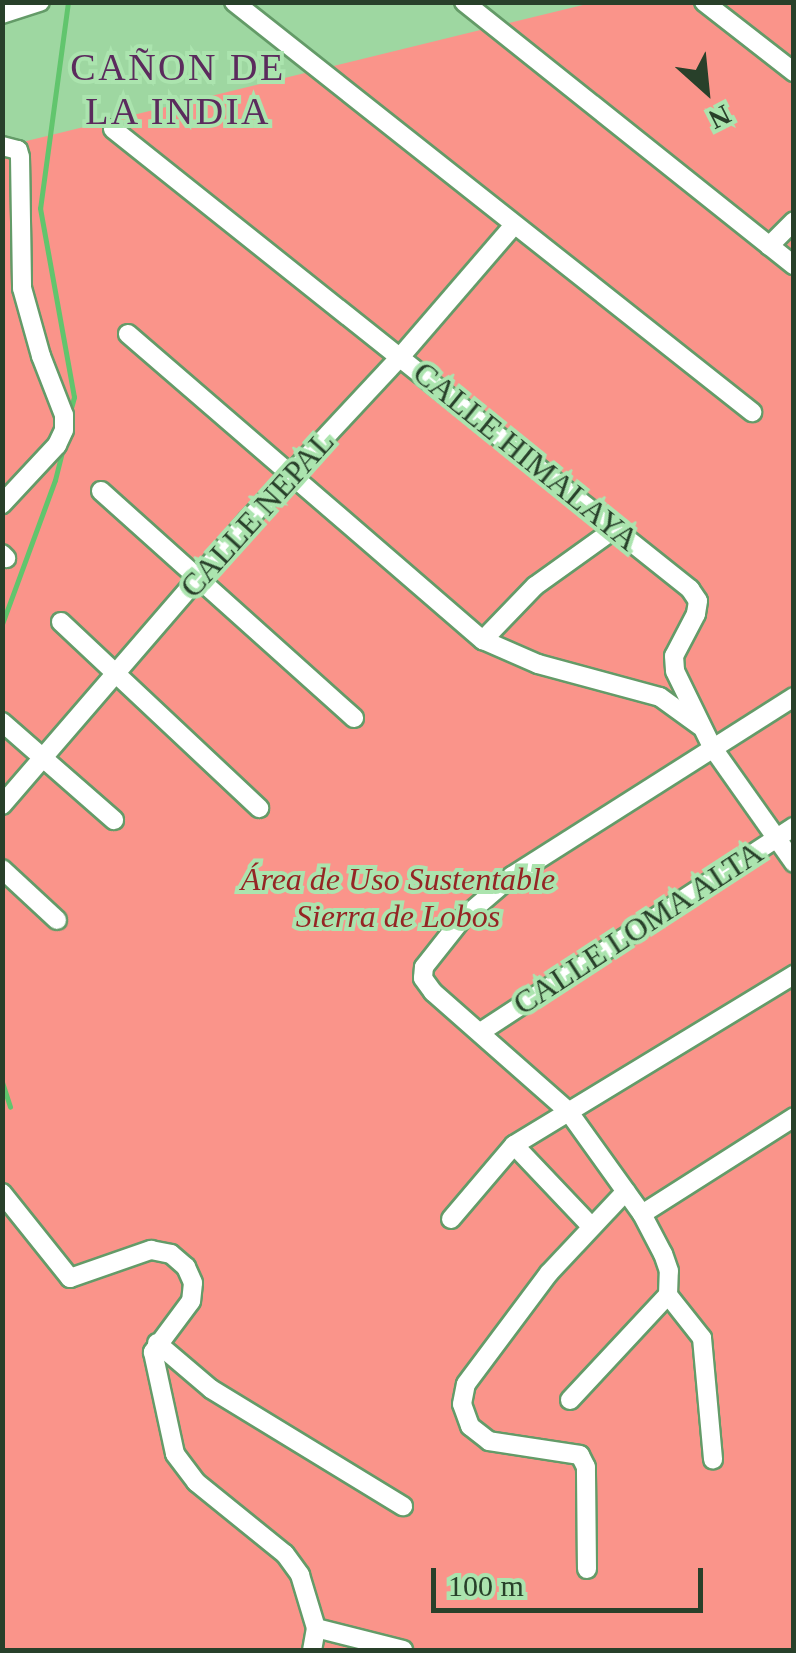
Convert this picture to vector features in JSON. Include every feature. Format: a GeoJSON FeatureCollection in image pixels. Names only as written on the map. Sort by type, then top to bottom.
{"type":"FeatureCollection","features":[{"type":"Feature","properties":{"kind":"street"},"geometry":{"type":"LineString","coordinates":[[2,14],[40,2]]}},
{"type":"Feature","properties":{"kind":"street"},"geometry":{"type":"LineString","coordinates":[[234,2],[752,412]]}},
{"type":"Feature","properties":{"kind":"street"},"geometry":{"type":"LineString","coordinates":[[464,2],[794,266]]}},
{"type":"Feature","properties":{"kind":"street"},"geometry":{"type":"LineString","coordinates":[[704,2],[794,72]]}},
{"type":"Feature","properties":{"kind":"street","name":"CALLE HIMALAYA"},"geometry":{"type":"LineString","coordinates":[[113,129],[690,589],[698,601],[674,656],[676,671],[709,738],[794,863]]}},
{"type":"Feature","properties":{"kind":"street"},"geometry":{"type":"LineString","coordinates":[[2,504],[57,445],[64,430],[64,414],[40,356],[22,288],[20,156],[7,146]]}},
{"type":"Feature","properties":{"kind":"street"},"geometry":{"type":"LineString","coordinates":[[769,246],[794,221]]}},
{"type":"Feature","properties":{"kind":"street","name":"CALLE NEPAL"},"geometry":{"type":"LineString","coordinates":[[2,805],[291,472],[401,356],[514,225]]}},
{"type":"Feature","properties":{"kind":"street"},"geometry":{"type":"LineString","coordinates":[[2,288],[22,288]]}},
{"type":"Feature","properties":{"kind":"street"},"geometry":{"type":"LineString","coordinates":[[128,334],[483,640],[538,664],[660,697],[709,738]]}},
{"type":"Feature","properties":{"kind":"street"},"geometry":{"type":"LineString","coordinates":[[101,491],[354,718]]}},
{"type":"Feature","properties":{"kind":"street"},"geometry":{"type":"LineString","coordinates":[[483,640],[535,586],[616,528]]}},
{"type":"Feature","properties":{"kind":"street"},"geometry":{"type":"LineString","coordinates":[[61,622],[116,678],[259,808]]}},
{"type":"Feature","properties":{"kind":"street"},"geometry":{"type":"LineString","coordinates":[[570,1400],[668,1295],[669,1272],[664,1254],[626,1190],[568,1111],[482,1030],[433,992],[423,978],[424,966],[462,920],[512,876],[709,738],[794,697]]}},
{"type":"Feature","properties":{"kind":"street"},"geometry":{"type":"LineString","coordinates":[[2,722],[114,820]]}},
{"type":"Feature","properties":{"kind":"street","name":"CALLE LOMA ALTA"},"geometry":{"type":"LineString","coordinates":[[482,1030],[794,827]]}},
{"type":"Feature","properties":{"kind":"street"},"geometry":{"type":"LineString","coordinates":[[2,869],[57,920]]}},
{"type":"Feature","properties":{"kind":"street"},"geometry":{"type":"LineString","coordinates":[[451,1219],[514,1145],[794,975]]}},
{"type":"Feature","properties":{"kind":"street"},"geometry":{"type":"LineString","coordinates":[[642,1214],[794,1118]]}},
{"type":"Feature","properties":{"kind":"street"},"geometry":{"type":"LineString","coordinates":[[514,1145],[591,1226]]}},
{"type":"Feature","properties":{"kind":"street"},"geometry":{"type":"LineString","coordinates":[[588,1569],[586,1468],[580,1455],[489,1441],[470,1426],[462,1404],[466,1384],[482,1362],[591,1226],[626,1190]]}},
{"type":"Feature","properties":{"kind":"street"},"geometry":{"type":"LineString","coordinates":[[2,1192],[70,1278],[151,1250],[171,1254],[186,1267],[193,1283],[192,1301],[157,1343],[154,1364],[183,1469],[285,1554],[306,1586],[316,1628],[312,1650]]}},
{"type":"Feature","properties":{"kind":"street"},"geometry":{"type":"LineString","coordinates":[[668,1295],[702,1338],[713,1460]]}},
{"type":"Feature","properties":{"kind":"street"},"geometry":{"type":"LineString","coordinates":[[157,1343],[211,1389],[403,1506]]}},
{"type":"Feature","properties":{"kind":"street"},"geometry":{"type":"LineString","coordinates":[[316,1628],[404,1650]]}},
{"type":"Feature","properties":{"kind":"green space","name":"Área de Uso Sustentable Sierra de Lobos"},"geometry":{"type":"Polygon","coordinates":[[[591,3],[793,3],[793,1650],[3,1650],[2,147],[591,3]]]}},
{"type":"Feature","properties":{"kind":"waterway"},"geometry":{"type":"LineString","coordinates":[[68,2],[40,208],[74,397],[70,412]]}},
{"type":"Feature","properties":{"kind":"waterway"},"geometry":{"type":"LineString","coordinates":[[2,624],[55,480],[63,447]]}},
{"type":"Feature","properties":{"kind":"waterway"},"geometry":{"type":"LineString","coordinates":[[2,1082],[10,1107]]}},
{"type":"Feature","properties":{"kind":"district","name":"CAÑON DE LA INDIA"},"geometry":{"type":"Point","coordinates":[178,90]}}]}
